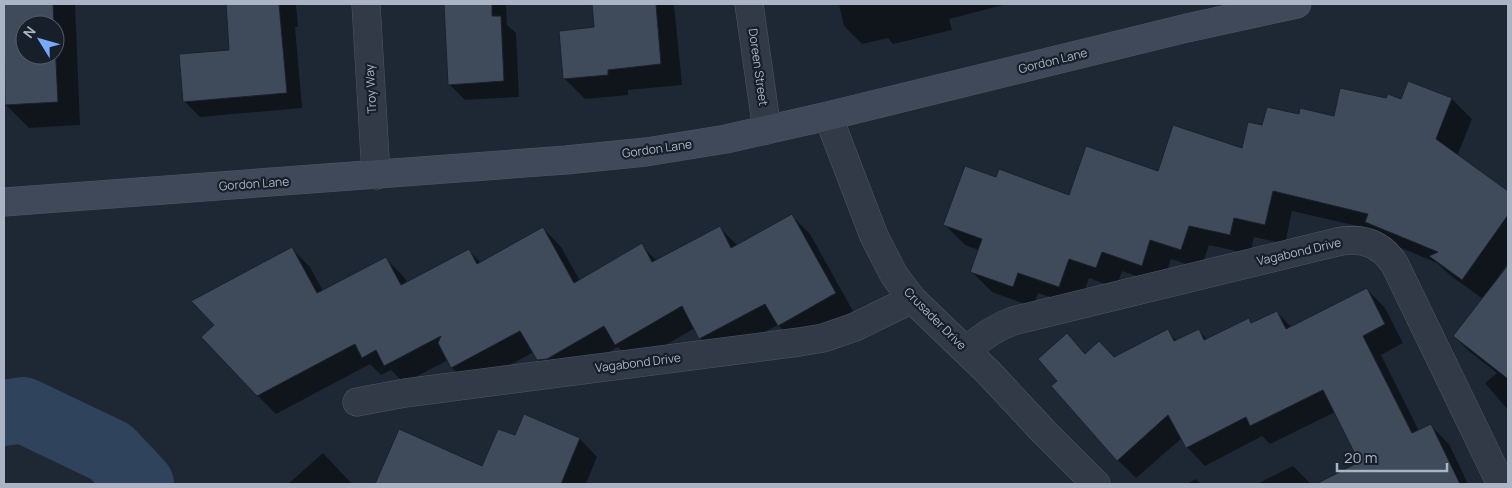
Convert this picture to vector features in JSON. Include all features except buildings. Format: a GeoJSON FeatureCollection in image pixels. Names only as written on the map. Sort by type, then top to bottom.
{"type":"FeatureCollection","features":[{"type":"Feature","properties":{"kind":"street","name":"Troy Way"},"geometry":{"type":"LineString","coordinates":[[366,4],[376,174]]}},
{"type":"Feature","properties":{"kind":"street","name":"Doreen Street"},"geometry":{"type":"LineString","coordinates":[[749,4],[767,130]]}},
{"type":"Feature","properties":{"kind":"street","name":"Gordon Lane"},"geometry":{"type":"LineString","coordinates":[[4,202],[566,160],[646,152],[726,139],[767,130],[1186,28],[1297,4]]}},
{"type":"Feature","properties":{"kind":"street","name":"Crusader Drive"},"geometry":{"type":"LineString","coordinates":[[828,116],[874,236],[894,275],[912,299],[989,372],[1043,431],[1096,484]]}},
{"type":"Feature","properties":{"kind":"street","name":"Vagabond Drive"},"geometry":{"type":"LineString","coordinates":[[966,351],[984,334],[998,326],[1013,321],[1337,242],[1364,241],[1385,253],[1395,265],[1501,484]]}},
{"type":"Feature","properties":{"kind":"street","name":"Vagabond Drive"},"geometry":{"type":"LineString","coordinates":[[357,402],[406,393],[807,341],[823,338],[855,327],[912,299]]}},
{"type":"Feature","properties":{"kind":"waterway"},"geometry":{"type":"LineString","coordinates":[[4,413],[23,410],[111,452],[141,484]]}}]}
